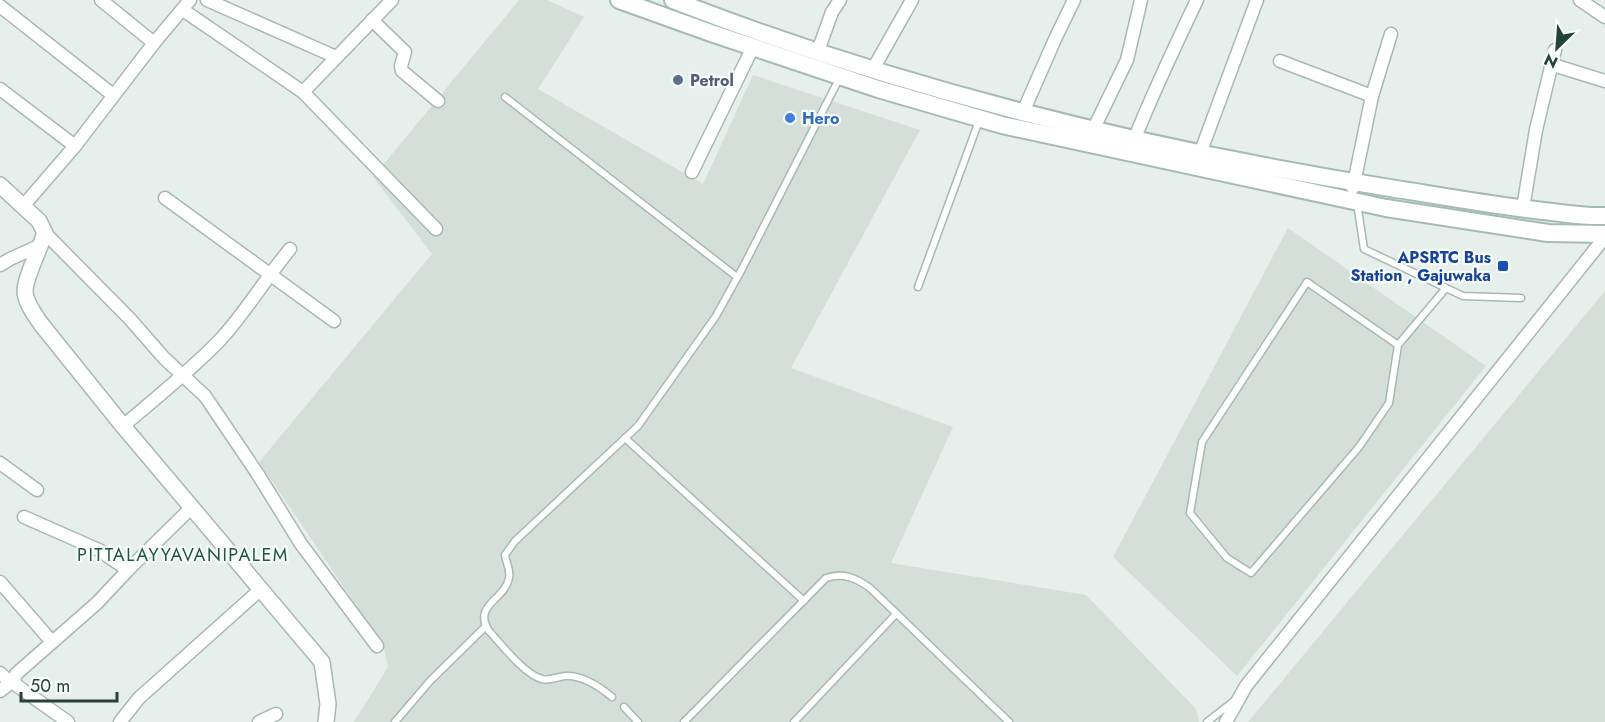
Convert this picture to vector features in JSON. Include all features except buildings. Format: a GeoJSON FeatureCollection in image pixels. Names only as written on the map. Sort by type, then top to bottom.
{"type":"FeatureCollection","features":[{"type":"Feature","properties":{"kind":"main road"},"geometry":{"type":"LineString","coordinates":[[619,0],[652,6],[753,47],[873,69],[1023,112],[1049,127],[1198,160],[1523,208],[1605,216]]}},
{"type":"Feature","properties":{"kind":"main road"},"geometry":{"type":"LineString","coordinates":[[673,0],[692,3],[816,59],[840,76],[980,118],[1093,130],[1316,194],[1357,202],[1548,232],[1605,236]]}},
{"type":"Feature","properties":{"kind":"street"},"geometry":{"type":"LineString","coordinates":[[101,0],[154,43]]}},
{"type":"Feature","properties":{"kind":"street"},"geometry":{"type":"LineString","coordinates":[[207,0],[336,57]]}},
{"type":"Feature","properties":{"kind":"street"},"geometry":{"type":"LineString","coordinates":[[303,93],[392,0]]}},
{"type":"Feature","properties":{"kind":"street"},"geometry":{"type":"LineString","coordinates":[[816,59],[832,12],[840,0]]}},
{"type":"Feature","properties":{"kind":"street"},"geometry":{"type":"LineString","coordinates":[[873,69],[912,0]]}},
{"type":"Feature","properties":{"kind":"street"},"geometry":{"type":"LineString","coordinates":[[1023,112],[1074,0]]}},
{"type":"Feature","properties":{"kind":"street"},"geometry":{"type":"LineString","coordinates":[[1093,130],[1127,60],[1141,0]]}},
{"type":"Feature","properties":{"kind":"street"},"geometry":{"type":"LineString","coordinates":[[1134,140],[1150,100],[1197,0]]}},
{"type":"Feature","properties":{"kind":"street"},"geometry":{"type":"LineString","coordinates":[[1198,160],[1257,0]]}},
{"type":"Feature","properties":{"kind":"street"},"geometry":{"type":"LineString","coordinates":[[1580,0],[1605,17]]}},
{"type":"Feature","properties":{"kind":"street"},"geometry":{"type":"LineString","coordinates":[[24,205],[75,146],[186,5],[303,93],[436,229]]}},
{"type":"Feature","properties":{"kind":"street"},"geometry":{"type":"LineString","coordinates":[[0,6],[113,95]]}},
{"type":"Feature","properties":{"kind":"street"},"geometry":{"type":"LineString","coordinates":[[372,20],[405,52],[400,66],[402,71],[438,100]]}},
{"type":"Feature","properties":{"kind":"street"},"geometry":{"type":"LineString","coordinates":[[1357,202],[1372,96],[1390,34]]}},
{"type":"Feature","properties":{"kind":"street"},"geometry":{"type":"LineString","coordinates":[[692,172],[753,47]]}},
{"type":"Feature","properties":{"kind":"street"},"geometry":{"type":"LineString","coordinates":[[1523,208],[1536,130],[1555,50]]}},
{"type":"Feature","properties":{"kind":"street"},"geometry":{"type":"LineString","coordinates":[[1280,61],[1372,96]]}},
{"type":"Feature","properties":{"kind":"street"},"geometry":{"type":"LineString","coordinates":[[1551,64],[1605,81]]}},
{"type":"Feature","properties":{"kind":"street"},"geometry":{"type":"LineString","coordinates":[[0,89],[75,146]]}},
{"type":"Feature","properties":{"kind":"street"},"geometry":{"type":"LineString","coordinates":[[1316,194],[1321,177]]}},
{"type":"Feature","properties":{"kind":"street"},"geometry":{"type":"LineString","coordinates":[[0,185],[39,221],[43,239],[25,292],[31,309],[123,426],[322,662],[328,704],[326,722]]}},
{"type":"Feature","properties":{"kind":"street"},"geometry":{"type":"LineString","coordinates":[[165,198],[334,321]]}},
{"type":"Feature","properties":{"kind":"street"},"geometry":{"type":"LineString","coordinates":[[1226,722],[1246,686],[1605,236]]}},
{"type":"Feature","properties":{"kind":"street"},"geometry":{"type":"LineString","coordinates":[[0,265],[43,239]]}},
{"type":"Feature","properties":{"kind":"street"},"geometry":{"type":"LineString","coordinates":[[43,239],[129,319],[164,358],[205,396],[301,544],[377,646]]}},
{"type":"Feature","properties":{"kind":"street"},"geometry":{"type":"LineString","coordinates":[[123,426],[220,340],[250,305],[290,249]]}},
{"type":"Feature","properties":{"kind":"street"},"geometry":{"type":"LineString","coordinates":[[0,463],[37,490]]}},
{"type":"Feature","properties":{"kind":"street"},"geometry":{"type":"LineString","coordinates":[[0,691],[12,682],[16,674],[97,603],[192,507]]}},
{"type":"Feature","properties":{"kind":"street"},"geometry":{"type":"LineString","coordinates":[[24,517],[99,550],[128,570]]}},
{"type":"Feature","properties":{"kind":"street"},"geometry":{"type":"LineString","coordinates":[[0,582],[52,642]]}},
{"type":"Feature","properties":{"kind":"street"},"geometry":{"type":"LineString","coordinates":[[120,722],[139,698],[261,589]]}},
{"type":"Feature","properties":{"kind":"street"},"geometry":{"type":"LineString","coordinates":[[0,673],[68,722]]}},
{"type":"Feature","properties":{"kind":"street"},"geometry":{"type":"LineString","coordinates":[[259,722],[276,714]]}},
{"type":"Feature","properties":{"kind":"lane"},"geometry":{"type":"LineString","coordinates":[[612,697],[578,677],[546,680],[534,676],[486,626],[483,616],[504,589],[510,576],[505,555],[509,547],[638,426],[716,316],[840,76]]}},
{"type":"Feature","properties":{"kind":"lane"},"geometry":{"type":"LineString","coordinates":[[505,97],[737,278]]}},
{"type":"Feature","properties":{"kind":"lane"},"geometry":{"type":"LineString","coordinates":[[918,287],[980,118]]}},
{"type":"Feature","properties":{"kind":"lane"},"geometry":{"type":"LineString","coordinates":[[1357,202],[1364,249],[1463,296],[1521,298]]}},
{"type":"Feature","properties":{"kind":"lane"},"geometry":{"type":"LineString","coordinates":[[1398,345],[1307,282],[1202,442],[1190,513],[1227,558],[1251,573],[1359,447],[1389,403],[1398,345],[1446,288]]}},
{"type":"Feature","properties":{"kind":"lane"},"geometry":{"type":"LineString","coordinates":[[625,438],[804,601]]}},
{"type":"Feature","properties":{"kind":"lane"},"geometry":{"type":"LineString","coordinates":[[684,722],[826,578],[842,575],[860,581],[870,588],[1009,722]]}},
{"type":"Feature","properties":{"kind":"lane"},"geometry":{"type":"LineString","coordinates":[[794,722],[896,614]]}},
{"type":"Feature","properties":{"kind":"lane"},"geometry":{"type":"LineString","coordinates":[[395,722],[430,681],[486,626]]}},
{"type":"Feature","properties":{"kind":"lane"},"geometry":{"type":"LineString","coordinates":[[1207,722],[1241,695]]}},
{"type":"Feature","properties":{"kind":"lane"},"geometry":{"type":"LineString","coordinates":[[624,708],[638,722]]}},
{"type":"Feature","properties":{"kind":"shaded area"},"geometry":{"type":"Polygon","coordinates":[[[519,0],[547,0],[584,17],[538,89],[703,184],[753,75],[920,130],[791,368],[953,427],[891,563],[1086,595],[1196,709],[1199,722],[354,722],[388,667],[383,645],[259,462],[432,254],[373,177],[519,0]]]}},
{"type":"Feature","properties":{"kind":"shaded area"},"geometry":{"type":"Polygon","coordinates":[[[1288,228],[1486,366],[1237,676],[1113,557],[1288,228]]]}},
{"type":"Feature","properties":{"kind":"shaded area"},"geometry":{"type":"Polygon","coordinates":[[[1605,291],[1605,722],[1248,722],[1605,291]]]}},
{"type":"Feature","properties":{"kind":"place","name":"Petrol"},"geometry":{"type":"Point","coordinates":[678,80]}},
{"type":"Feature","properties":{"kind":"place","name":"Hero"},"geometry":{"type":"Point","coordinates":[790,118]}},
{"type":"Feature","properties":{"kind":"place","name":"APSRTC Bus Station , Gajuwaka"},"geometry":{"type":"Point","coordinates":[1503,266]}},
{"type":"Feature","properties":{"kind":"district","name":"PITTALAYYAVANIPALEM"},"geometry":{"type":"Point","coordinates":[183,555]}}]}
